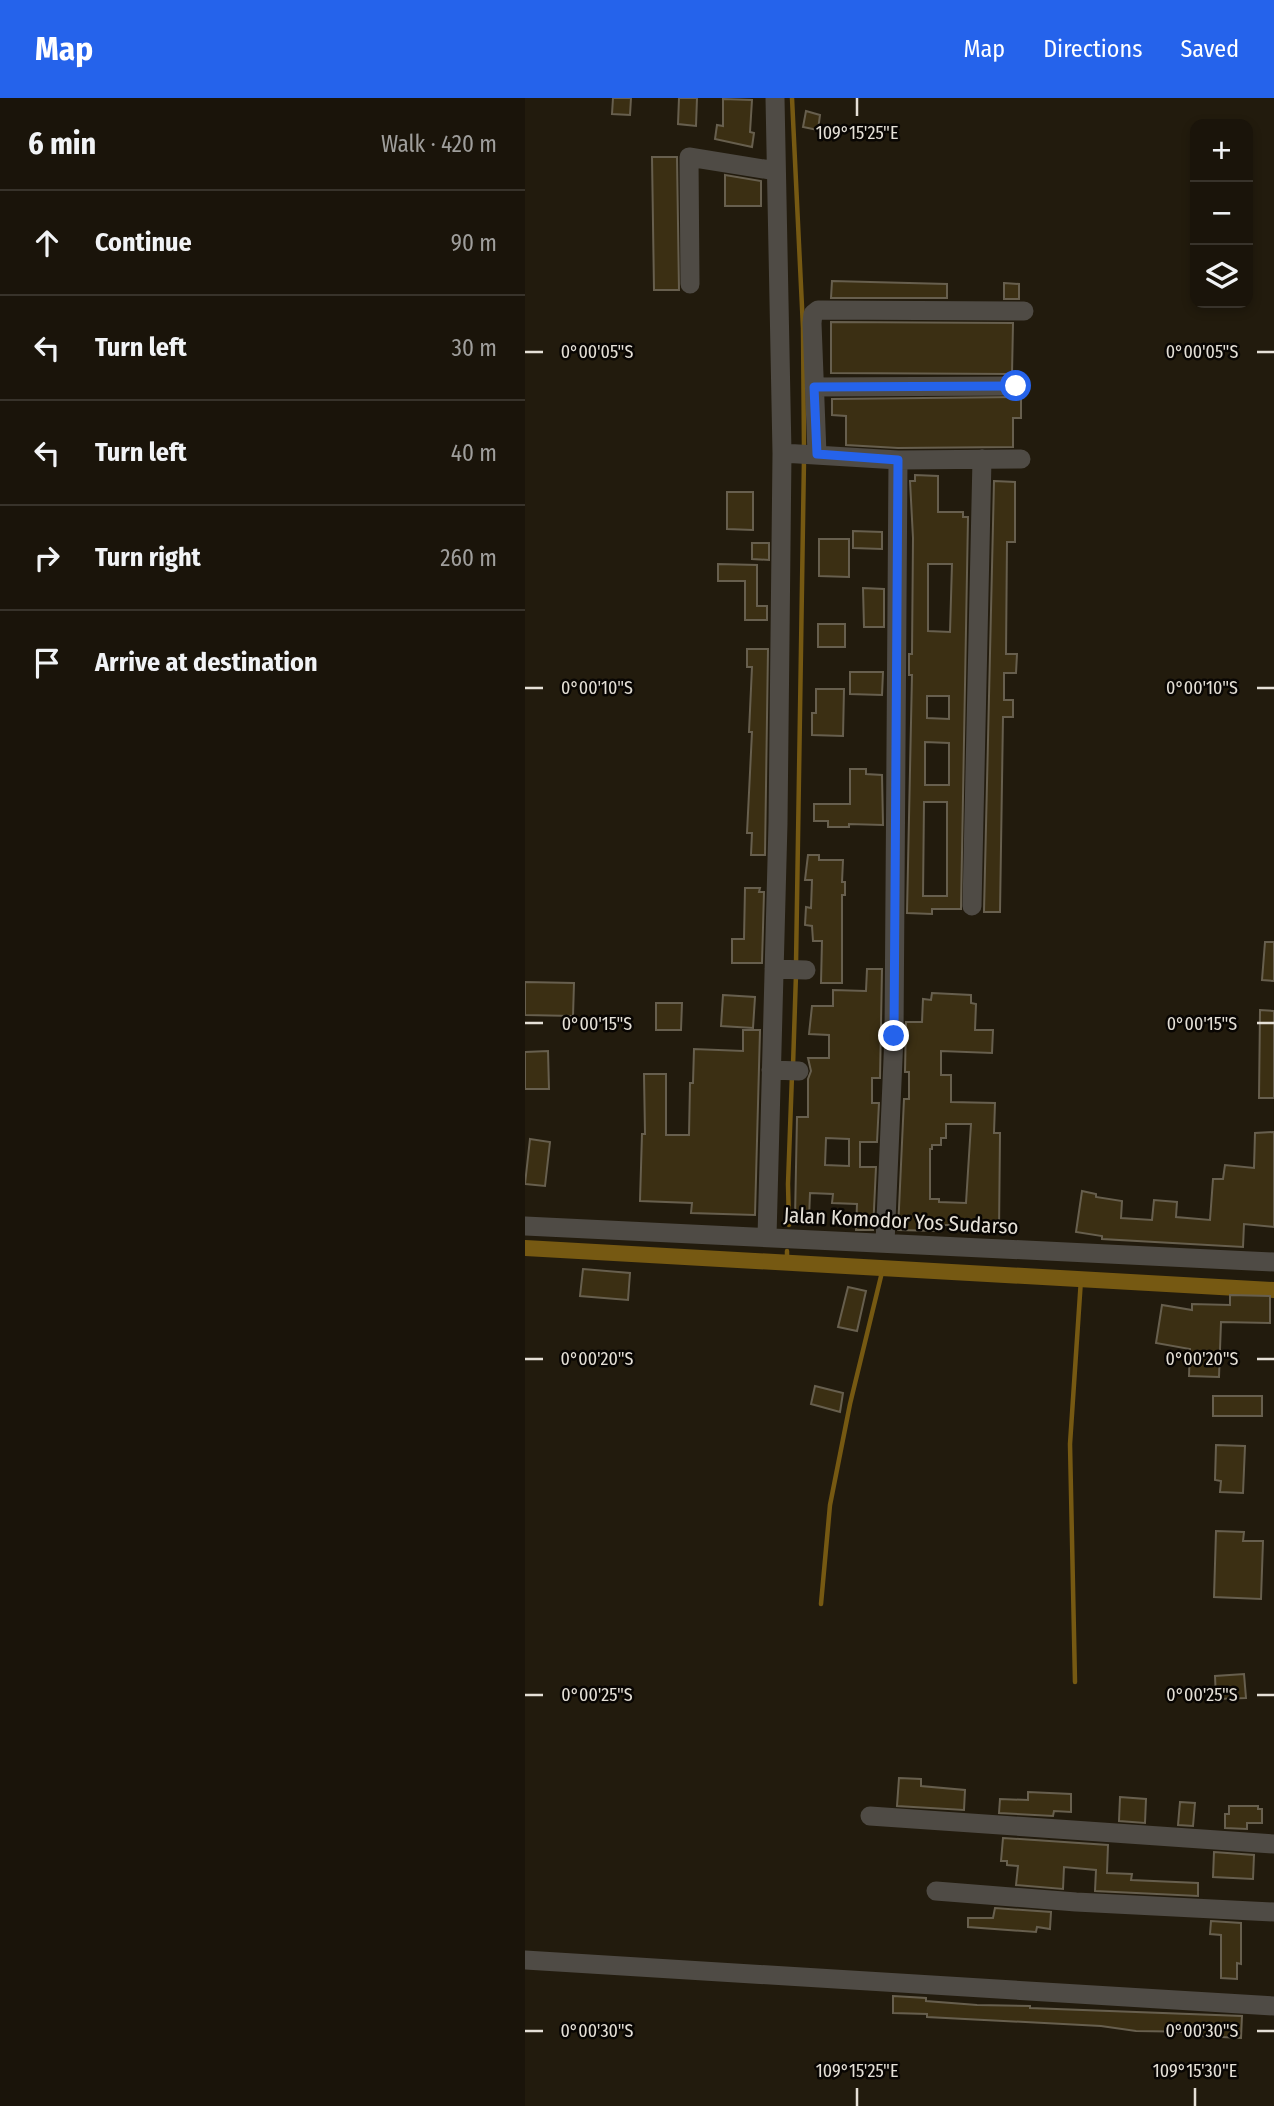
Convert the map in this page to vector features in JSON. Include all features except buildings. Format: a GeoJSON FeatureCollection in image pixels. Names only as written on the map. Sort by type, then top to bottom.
{"type":"FeatureCollection","features":[{"type":"Feature","properties":{"kind":"street"},"geometry":{"type":"LineString","coordinates":[[767,1237],[784,1070],[789,969],[799,453],[776,171],[775,98]]}},
{"type":"Feature","properties":{"kind":"street"},"geometry":{"type":"LineString","coordinates":[[690,284],[689,157],[776,171]]}},
{"type":"Feature","properties":{"kind":"street"},"geometry":{"type":"LineString","coordinates":[[799,453],[814,387],[812,323],[813,314],[818,310],[1024,311]]}},
{"type":"Feature","properties":{"kind":"street"},"geometry":{"type":"LineString","coordinates":[[814,387],[1016,386]]}},
{"type":"Feature","properties":{"kind":"street"},"geometry":{"type":"LineString","coordinates":[[799,453],[898,460],[1021,459]]}},
{"type":"Feature","properties":{"kind":"street"},"geometry":{"type":"LineString","coordinates":[[972,906],[982,459]]}},
{"type":"Feature","properties":{"kind":"street"},"geometry":{"type":"LineString","coordinates":[[885,1243],[894,1036],[898,460]]}},
{"type":"Feature","properties":{"kind":"street","name":"Jalan Komodor Yos Sudarso"},"geometry":{"type":"LineString","coordinates":[[525,1226],[1274,1262]]}},
{"type":"Feature","properties":{"kind":"street"},"geometry":{"type":"LineString","coordinates":[[870,1816],[1274,1844]]}},
{"type":"Feature","properties":{"kind":"street"},"geometry":{"type":"LineString","coordinates":[[936,1891],[1076,1902],[1274,1912]]}},
{"type":"Feature","properties":{"kind":"street"},"geometry":{"type":"LineString","coordinates":[[525,1960],[1274,2006]]}},
{"type":"Feature","properties":{"kind":"waterway"},"geometry":{"type":"LineString","coordinates":[[792,98],[803,328],[804,450]]}},
{"type":"Feature","properties":{"kind":"waterway"},"geometry":{"type":"LineString","coordinates":[[796,965],[804,459]]}},
{"type":"Feature","properties":{"kind":"waterway"},"geometry":{"type":"LineString","coordinates":[[793,1066],[796,974]]}},
{"type":"Feature","properties":{"kind":"waterway"},"geometry":{"type":"LineString","coordinates":[[789,1225],[792,1075]]}},
{"type":"Feature","properties":{"kind":"waterway"},"geometry":{"type":"LineString","coordinates":[[525,1248],[1274,1290]]}},
{"type":"Feature","properties":{"kind":"waterway"},"geometry":{"type":"LineString","coordinates":[[787,1251],[787,1262]]}},
{"type":"Feature","properties":{"kind":"waterway"},"geometry":{"type":"LineString","coordinates":[[821,1604],[830,1505],[850,1404],[883,1268]]}},
{"type":"Feature","properties":{"kind":"waterway"},"geometry":{"type":"LineString","coordinates":[[1075,1682],[1070,1444],[1081,1279]]}},
{"type":"Feature","properties":{"kind":"route"},"geometry":{"type":"LineString","coordinates":[[894,1036],[898,460],[817,454],[814,387],[1016,386]]}}]}
